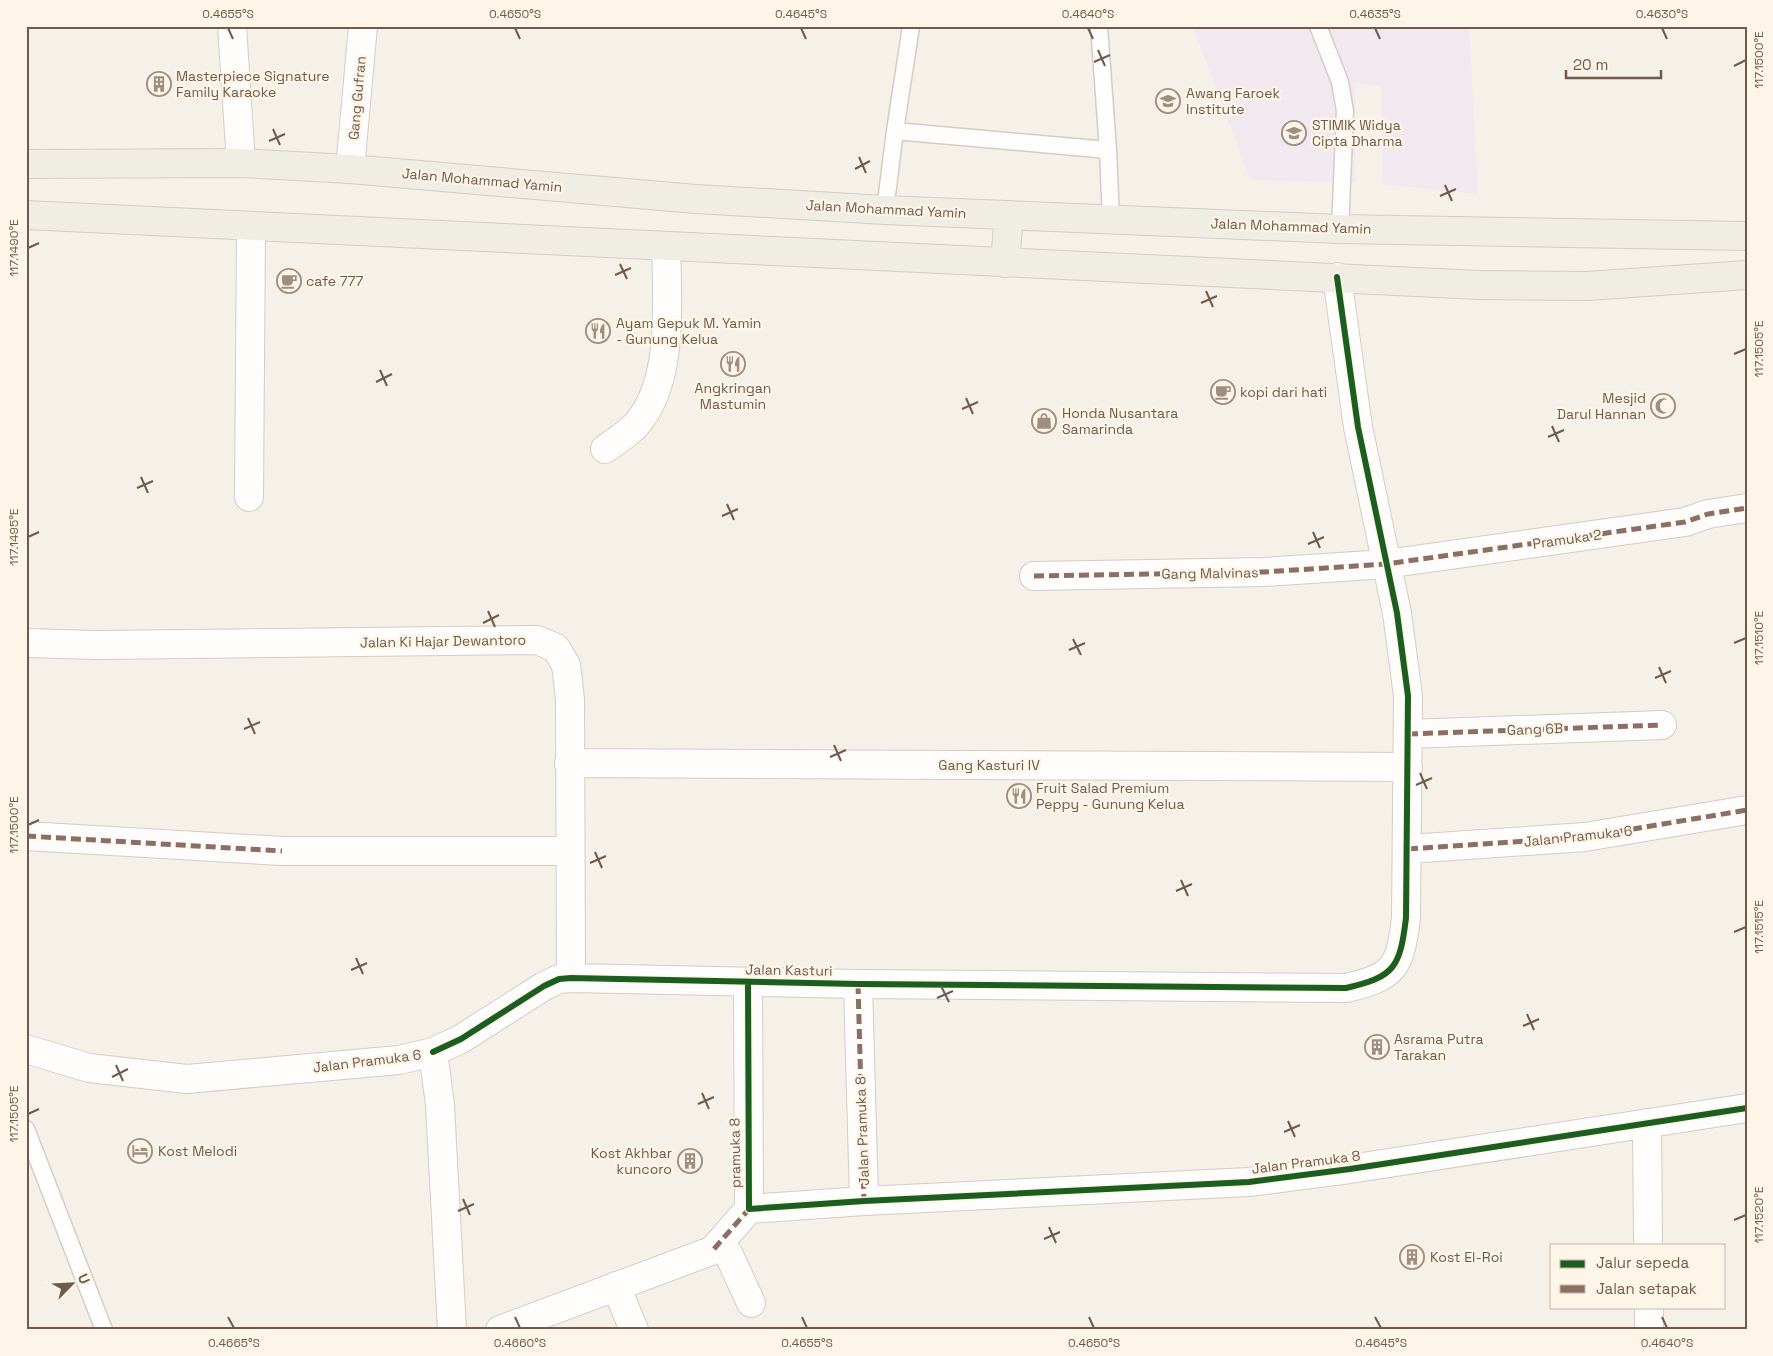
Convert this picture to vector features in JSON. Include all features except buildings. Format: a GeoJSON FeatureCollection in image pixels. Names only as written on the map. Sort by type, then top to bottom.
{"type":"FeatureCollection","features":[{"type":"Feature","properties":{"kind":"main road","name":"Jalan Mohammad Yamin"},"geometry":{"type":"LineString","coordinates":[[26,164],[241,164],[350,169],[696,199],[886,210],[1340,229],[1747,236]]}},
{"type":"Feature","properties":{"kind":"main road"},"geometry":{"type":"LineString","coordinates":[[26,215],[1479,285],[1588,286],[1747,275]]}},
{"type":"Feature","properties":{"kind":"main road"},"geometry":{"type":"LineString","coordinates":[[1005,263],[1009,215]]}},
{"type":"Feature","properties":{"kind":"street"},"geometry":{"type":"LineString","coordinates":[[232,26],[241,164]]}},
{"type":"Feature","properties":{"kind":"street","name":"Gang Gufran"},"geometry":{"type":"LineString","coordinates":[[350,169],[363,26]]}},
{"type":"Feature","properties":{"kind":"street"},"geometry":{"type":"LineString","coordinates":[[248,497],[251,226]]}},
{"type":"Feature","properties":{"kind":"street"},"geometry":{"type":"LineString","coordinates":[[605,449],[636,425],[658,389],[667,334],[666,246]]}},
{"type":"Feature","properties":{"kind":"street","name":"Jalan Kasturi"},"geometry":{"type":"LineString","coordinates":[[433,1052],[462,1039],[544,986],[559,979],[858,984],[1346,988],[1374,982],[1393,968],[1402,948],[1408,850],[1408,696],[1397,613],[1358,427],[1337,277]]}},
{"type":"Feature","properties":{"kind":"street","name":"Pramuka 2"},"geometry":{"type":"LineString","coordinates":[[1386,564],[1685,522],[1708,514],[1747,508]]}},
{"type":"Feature","properties":{"kind":"street","name":"Gang Malvinas"},"geometry":{"type":"LineString","coordinates":[[1034,576],[1264,572],[1386,564]]}},
{"type":"Feature","properties":{"kind":"street","name":"Jalan Ki Hajar Dewantoro"},"geometry":{"type":"LineString","coordinates":[[26,643],[96,645],[537,640],[556,648],[566,665],[570,699],[571,978]]}},
{"type":"Feature","properties":{"kind":"street","name":"Gang 6B"},"geometry":{"type":"LineString","coordinates":[[1408,734],[1662,725]]}},
{"type":"Feature","properties":{"kind":"street","name":"Gang Kasturi IV"},"geometry":{"type":"LineString","coordinates":[[569,763],[1233,764],[1408,767]]}},
{"type":"Feature","properties":{"kind":"street","name":"Jalan Pramuka 6"},"geometry":{"type":"LineString","coordinates":[[1408,850],[1585,837],[1747,810]]}},
{"type":"Feature","properties":{"kind":"street"},"geometry":{"type":"LineString","coordinates":[[26,836],[282,852],[570,851]]}},
{"type":"Feature","properties":{"kind":"street","name":"pramuka 8"},"geometry":{"type":"LineString","coordinates":[[748,982],[749,1209]]}},
{"type":"Feature","properties":{"kind":"street","name":"Jalan Pramuka 8"},"geometry":{"type":"LineString","coordinates":[[858,984],[864,1200],[1249,1182],[1350,1169],[1747,1108]]}},
{"type":"Feature","properties":{"kind":"street","name":"Jalan Pramuka 6"},"geometry":{"type":"LineString","coordinates":[[26,1050],[90,1068],[187,1079],[399,1060],[433,1052],[440,1105],[452,1330]]}},
{"type":"Feature","properties":{"kind":"street"},"geometry":{"type":"LineString","coordinates":[[1647,1123],[1648,1244]]}},
{"type":"Feature","properties":{"kind":"street"},"geometry":{"type":"LineString","coordinates":[[714,1249],[749,1209],[864,1200]]}},
{"type":"Feature","properties":{"kind":"street"},"geometry":{"type":"LineString","coordinates":[[500,1330],[714,1249],[725,1250],[751,1303]]}},
{"type":"Feature","properties":{"kind":"street"},"geometry":{"type":"LineString","coordinates":[[616,1286],[634,1330]]}},
{"type":"Feature","properties":{"kind":"street"},"geometry":{"type":"LineString","coordinates":[[1649,1308],[1649,1330]]}},
{"type":"Feature","properties":{"kind":"lane"},"geometry":{"type":"LineString","coordinates":[[886,210],[895,131],[911,38],[911,26]]}},
{"type":"Feature","properties":{"kind":"lane"},"geometry":{"type":"LineString","coordinates":[[1099,26],[1111,219]]}},
{"type":"Feature","properties":{"kind":"lane"},"geometry":{"type":"LineString","coordinates":[[1318,26],[1340,82],[1345,111],[1340,229]]}},
{"type":"Feature","properties":{"kind":"lane"},"geometry":{"type":"LineString","coordinates":[[895,131],[1108,150]]}},
{"type":"Feature","properties":{"kind":"lane"},"geometry":{"type":"LineString","coordinates":[[26,1129],[104,1330]]}},
{"type":"Feature","properties":{"kind":"shaded area","name":"STIMIK Widya Cipta Dharma"},"geometry":{"type":"Polygon","coordinates":[[[1193,26],[1469,26],[1478,194],[1383,184],[1381,86],[1355,83],[1355,182],[1250,180],[1193,26]]]}},
{"type":"Feature","properties":{"kind":"marked path"},"geometry":{"type":"LineString","coordinates":[[1034,576],[1264,572],[1386,564],[1685,522],[1708,514],[1747,508]]}},
{"type":"Feature","properties":{"kind":"marked path"},"geometry":{"type":"LineString","coordinates":[[1408,734],[1662,725]]}},
{"type":"Feature","properties":{"kind":"marked path"},"geometry":{"type":"LineString","coordinates":[[1408,849],[1585,837],[1747,810]]}},
{"type":"Feature","properties":{"kind":"marked path"},"geometry":{"type":"LineString","coordinates":[[26,836],[282,851]]}},
{"type":"Feature","properties":{"kind":"marked path"},"geometry":{"type":"LineString","coordinates":[[858,984],[864,1201],[861,1201]]}},
{"type":"Feature","properties":{"kind":"marked path"},"geometry":{"type":"LineString","coordinates":[[714,1249],[749,1209]]}},
{"type":"Feature","properties":{"kind":"cycle path"},"geometry":{"type":"LineString","coordinates":[[433,1052],[461,1039],[544,986],[559,979],[571,978],[858,984],[1346,988],[1362,984],[1385,974],[1397,959],[1404,935],[1406,918],[1408,696],[1397,613],[1358,427],[1337,277]]}},
{"type":"Feature","properties":{"kind":"cycle path"},"geometry":{"type":"LineString","coordinates":[[748,982],[749,1209],[864,1201],[1249,1182],[1350,1169],[1747,1108]]}},
{"type":"Feature","properties":{"kind":"place","name":"Masterpiece Signature Family Karaoke"},"geometry":{"type":"Point","coordinates":[159,84]}},
{"type":"Feature","properties":{"kind":"place","name":"Awang Faroek Institute"},"geometry":{"type":"Point","coordinates":[1168,101]}},
{"type":"Feature","properties":{"kind":"place","name":"STIMIK Widya Cipta Dharma"},"geometry":{"type":"Point","coordinates":[1294,133]}},
{"type":"Feature","properties":{"kind":"place","name":"cafe 777"},"geometry":{"type":"Point","coordinates":[289,281]}},
{"type":"Feature","properties":{"kind":"place","name":"Ayam Gepuk M. Yamin - Gunung Kelua"},"geometry":{"type":"Point","coordinates":[598,331]}},
{"type":"Feature","properties":{"kind":"place","name":"Angkringan Mastumin"},"geometry":{"type":"Point","coordinates":[733,364]}},
{"type":"Feature","properties":{"kind":"place","name":"kopi dari hati"},"geometry":{"type":"Point","coordinates":[1223,392]}},
{"type":"Feature","properties":{"kind":"place","name":"Mesjid Darul Hannan"},"geometry":{"type":"Point","coordinates":[1663,406]}},
{"type":"Feature","properties":{"kind":"place","name":"Honda Nusantara Samarinda"},"geometry":{"type":"Point","coordinates":[1044,421]}},
{"type":"Feature","properties":{"kind":"place","name":"Fruit Salad Premium Peppy - Gunung Kelua"},"geometry":{"type":"Point","coordinates":[1019,796]}},
{"type":"Feature","properties":{"kind":"place","name":"Asrama Putra Tarakan"},"geometry":{"type":"Point","coordinates":[1377,1047]}},
{"type":"Feature","properties":{"kind":"place","name":"Kost Melodi"},"geometry":{"type":"Point","coordinates":[140,1151]}},
{"type":"Feature","properties":{"kind":"place","name":"Kost Akhbar kuncoro"},"geometry":{"type":"Point","coordinates":[690,1161]}},
{"type":"Feature","properties":{"kind":"place","name":"Kost El-Roi"},"geometry":{"type":"Point","coordinates":[1412,1257]}}]}
